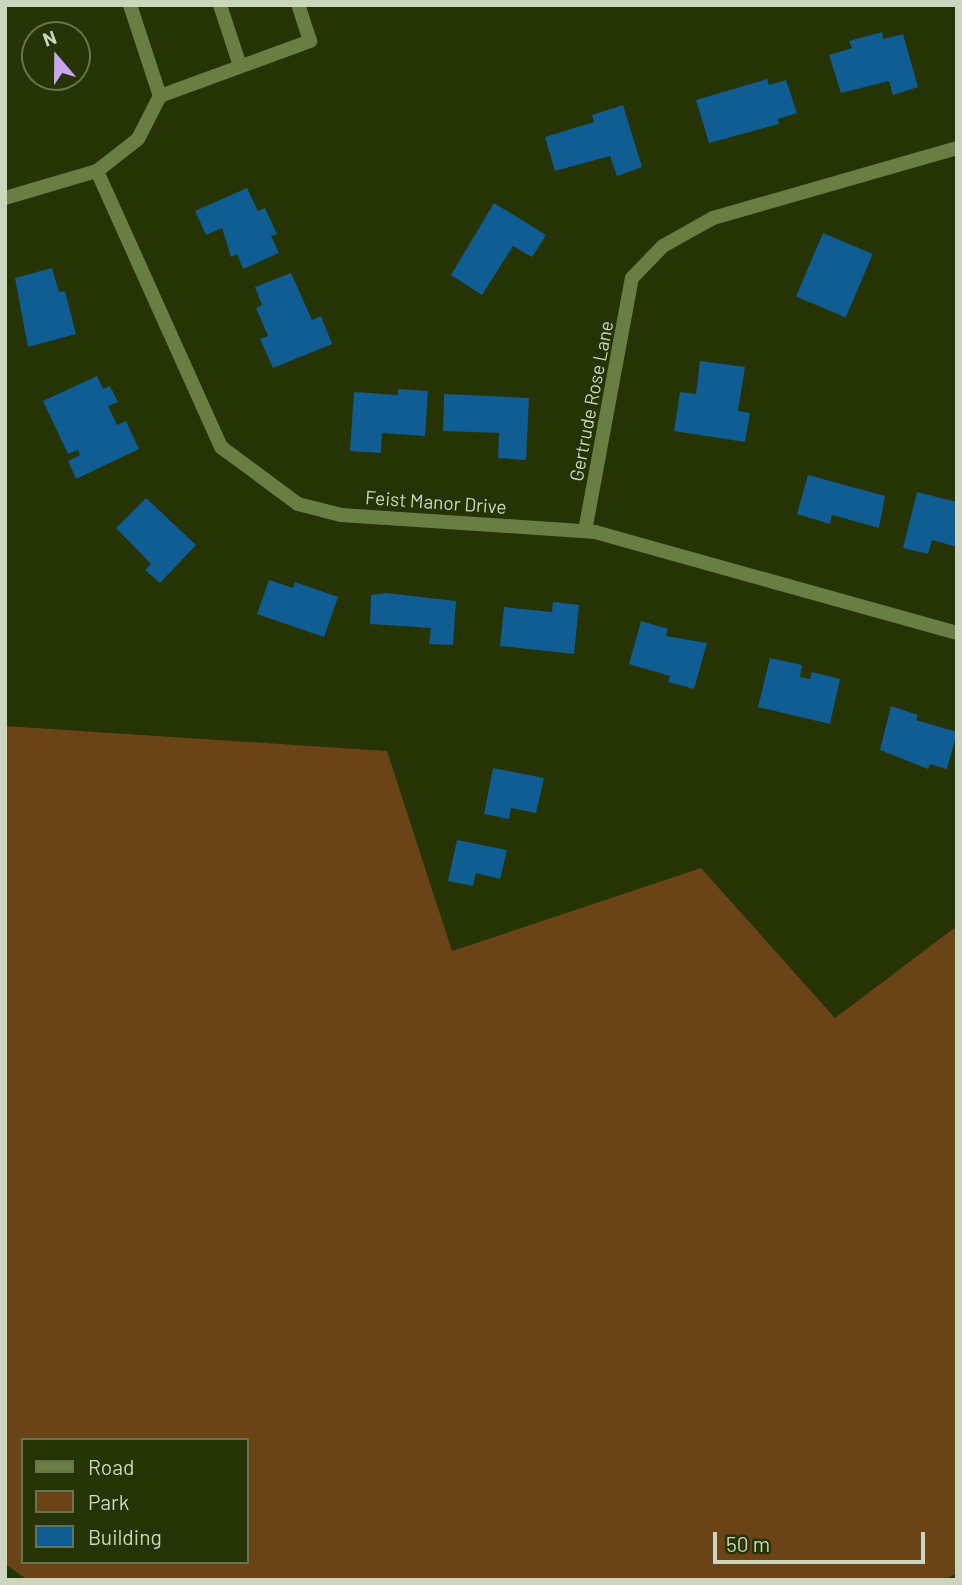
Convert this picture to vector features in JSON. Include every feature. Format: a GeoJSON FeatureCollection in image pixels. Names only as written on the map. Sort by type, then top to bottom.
{"type":"FeatureCollection","features":[{"type":"Feature","properties":{"kind":"street"},"geometry":{"type":"LineString","coordinates":[[130,5],[160,96]]}},
{"type":"Feature","properties":{"kind":"street"},"geometry":{"type":"LineString","coordinates":[[220,5],[240,66]]}},
{"type":"Feature","properties":{"kind":"street"},"geometry":{"type":"LineString","coordinates":[[5,198],[97,171],[138,139],[160,96],[310,41],[298,5]]}},
{"type":"Feature","properties":{"kind":"street","name":"Gertrude Rose Lane"},"geometry":{"type":"LineString","coordinates":[[585,531],[632,278],[663,246],[712,218],[957,148]]}},
{"type":"Feature","properties":{"kind":"street","name":"Feist Manor Drive"},"geometry":{"type":"LineString","coordinates":[[97,171],[221,446],[298,504],[341,515],[585,531],[957,633]]}},
{"type":"Feature","properties":{"kind":"green space"},"geometry":{"type":"Polygon","coordinates":[[[5,726],[387,751],[452,951],[701,868],[835,1018],[957,926],[957,1574],[942,1580],[28,1580],[5,1564],[5,726]]]}},
{"type":"Feature","properties":{"kind":"building"},"geometry":{"type":"Polygon","coordinates":[[[882,32],[883,39],[903,34],[918,87],[893,95],[889,81],[841,93],[829,55],[852,48],[849,41],[882,32]]]}},
{"type":"Feature","properties":{"kind":"building"},"geometry":{"type":"Polygon","coordinates":[[[767,79],[769,85],[786,80],[797,113],[778,119],[779,124],[709,143],[696,100],[767,79]]]}},
{"type":"Feature","properties":{"kind":"building"},"geometry":{"type":"Polygon","coordinates":[[[623,105],[642,167],[617,176],[610,156],[555,171],[545,137],[594,122],[592,115],[623,105]]]}},
{"type":"Feature","properties":{"kind":"building"},"geometry":{"type":"Polygon","coordinates":[[[247,188],[258,211],[265,208],[277,234],[271,236],[279,253],[243,269],[237,254],[231,257],[222,228],[206,235],[195,211],[247,188]]]}},
{"type":"Feature","properties":{"kind":"building"},"geometry":{"type":"Polygon","coordinates":[[[494,203],[546,235],[532,257],[513,246],[482,295],[451,275],[494,203]]]}},
{"type":"Feature","properties":{"kind":"building"},"geometry":{"type":"Polygon","coordinates":[[[823,233],[873,254],[846,318],[796,297],[823,233]]]}},
{"type":"Feature","properties":{"kind":"building"},"geometry":{"type":"Polygon","coordinates":[[[52,268],[59,292],[65,291],[76,334],[28,347],[15,278],[52,268]]]}},
{"type":"Feature","properties":{"kind":"building"},"geometry":{"type":"Polygon","coordinates":[[[291,273],[312,320],[321,316],[332,344],[273,368],[260,339],[268,336],[256,308],[262,305],[255,287],[291,273]]]}},
{"type":"Feature","properties":{"kind":"building"},"geometry":{"type":"Polygon","coordinates":[[[700,361],[745,367],[738,411],[750,413],[745,442],[674,431],[680,392],[696,394],[700,361]]]}},
{"type":"Feature","properties":{"kind":"building"},"geometry":{"type":"Polygon","coordinates":[[[97,376],[103,389],[110,386],[118,402],[108,406],[117,425],[126,421],[139,449],[76,479],[68,461],[80,455],[78,450],[68,454],[43,401],[97,376]]]}},
{"type":"Feature","properties":{"kind":"building"},"geometry":{"type":"Polygon","coordinates":[[[398,389],[428,391],[425,436],[382,433],[381,453],[350,451],[354,392],[398,395],[398,389]]]}},
{"type":"Feature","properties":{"kind":"building"},"geometry":{"type":"Polygon","coordinates":[[[444,394],[529,398],[526,460],[498,458],[499,433],[443,431],[444,394]]]}},
{"type":"Feature","properties":{"kind":"building"},"geometry":{"type":"Polygon","coordinates":[[[808,475],[885,496],[879,528],[832,515],[830,524],[797,514],[808,475]]]}},
{"type":"Feature","properties":{"kind":"building"},"geometry":{"type":"Polygon","coordinates":[[[917,492],[957,502],[957,547],[932,540],[928,554],[903,548],[917,492]]]}},
{"type":"Feature","properties":{"kind":"building"},"geometry":{"type":"Polygon","coordinates":[[[146,498],[196,545],[160,583],[145,570],[151,564],[116,528],[146,498]]]}},
{"type":"Feature","properties":{"kind":"building"},"geometry":{"type":"Polygon","coordinates":[[[269,580],[293,588],[295,582],[338,597],[324,637],[257,614],[269,580]]]}},
{"type":"Feature","properties":{"kind":"building"},"geometry":{"type":"Polygon","coordinates":[[[386,593],[456,601],[453,645],[429,644],[431,628],[370,624],[371,595],[386,593]]]}},
{"type":"Feature","properties":{"kind":"building"},"geometry":{"type":"Polygon","coordinates":[[[553,602],[579,605],[574,654],[500,646],[504,607],[552,612],[553,602]]]}},
{"type":"Feature","properties":{"kind":"building"},"geometry":{"type":"Polygon","coordinates":[[[641,621],[668,629],[666,636],[707,643],[694,689],[668,682],[670,676],[629,664],[641,621]]]}},
{"type":"Feature","properties":{"kind":"building"},"geometry":{"type":"Polygon","coordinates":[[[770,658],[802,665],[800,677],[810,679],[812,672],[840,679],[830,724],[758,707],[770,658]]]}},
{"type":"Feature","properties":{"kind":"building"},"geometry":{"type":"Polygon","coordinates":[[[891,706],[918,715],[916,720],[957,732],[947,769],[930,764],[928,769],[880,750],[891,706]]]}},
{"type":"Feature","properties":{"kind":"building"},"geometry":{"type":"Polygon","coordinates":[[[493,768],[544,778],[536,813],[511,808],[509,819],[484,814],[493,768]]]}},
{"type":"Feature","properties":{"kind":"building"},"geometry":{"type":"Polygon","coordinates":[[[457,840],[507,850],[500,879],[476,873],[473,886],[448,881],[457,840]]]}}]}
